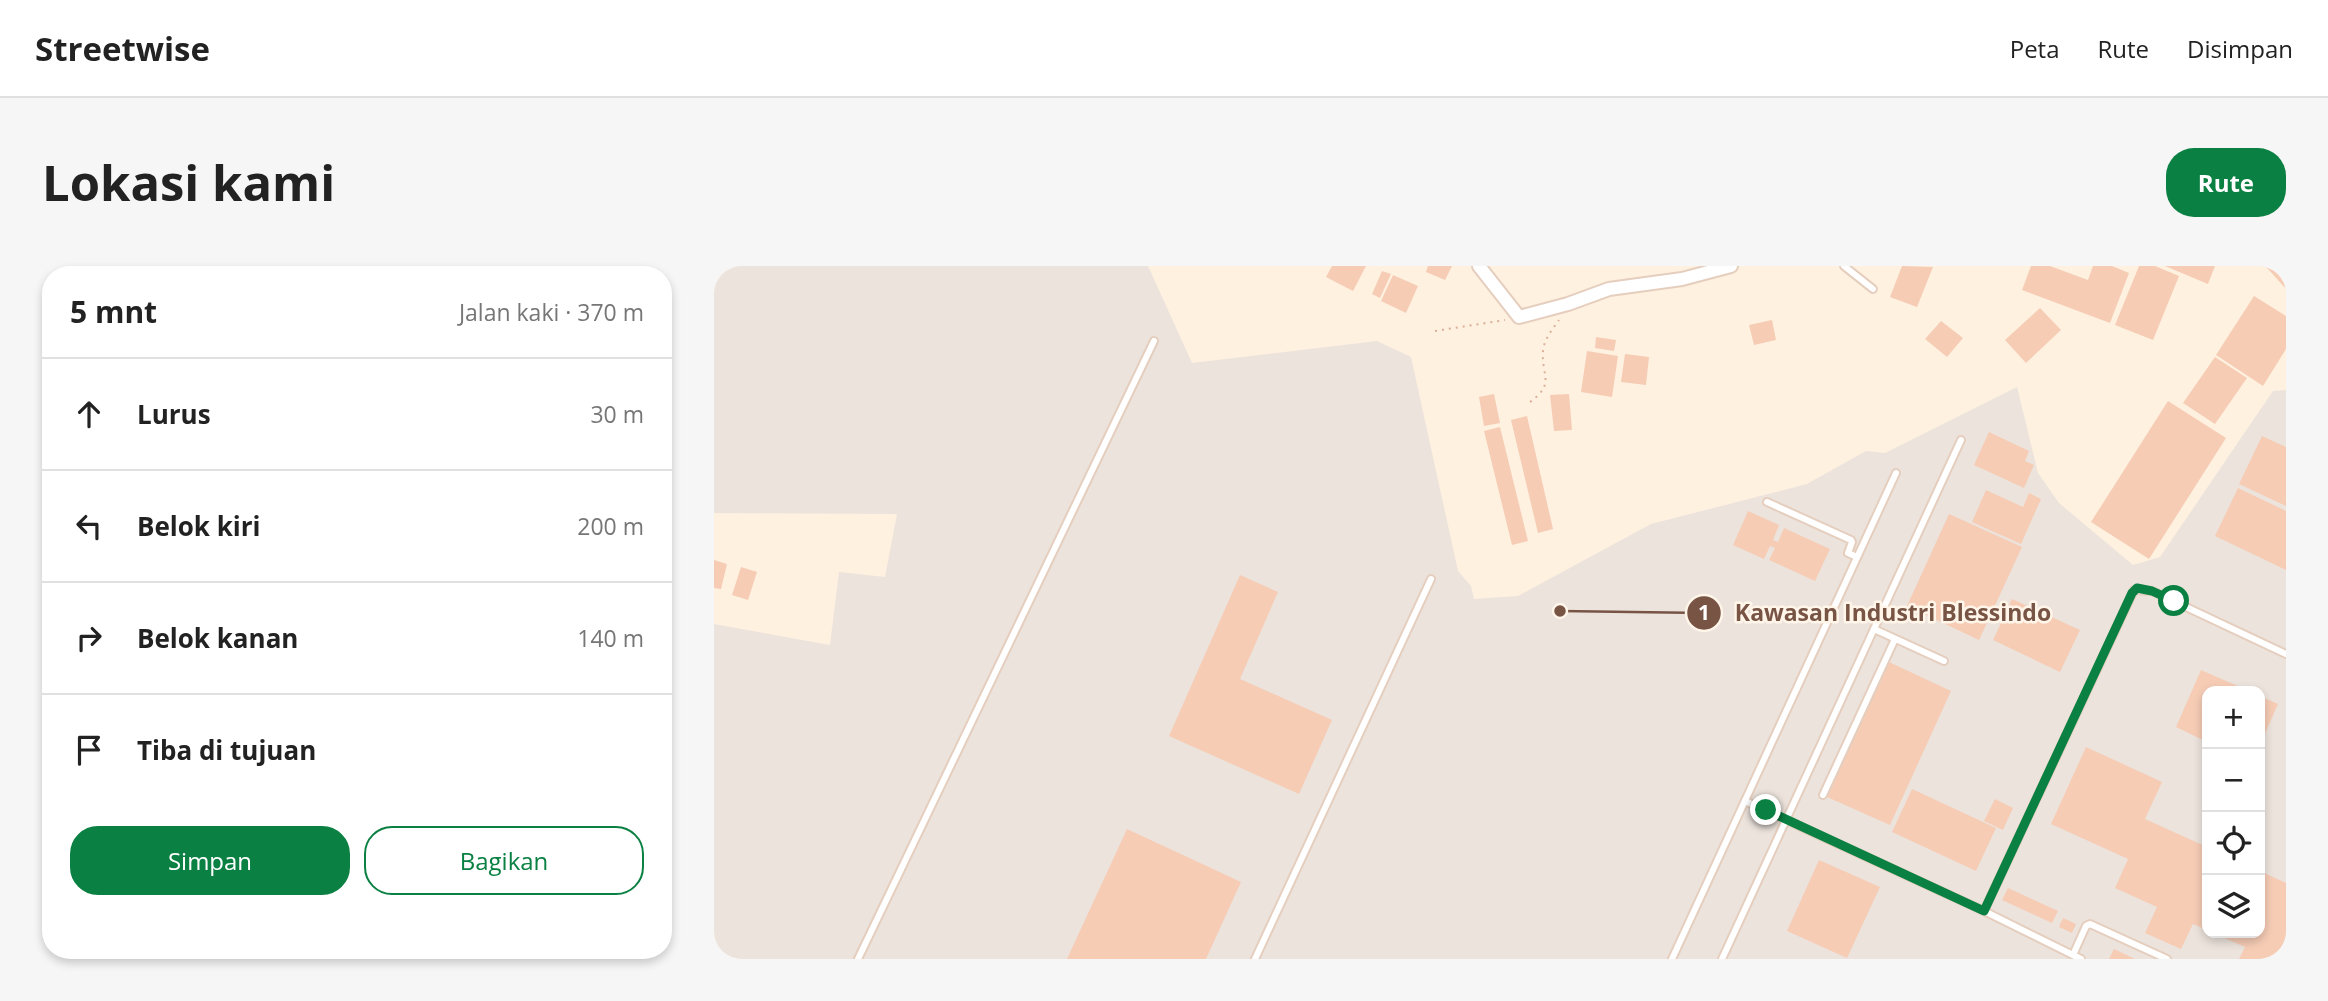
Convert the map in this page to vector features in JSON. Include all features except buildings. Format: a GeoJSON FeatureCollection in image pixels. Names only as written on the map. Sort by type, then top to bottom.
{"type":"FeatureCollection","features":[{"type":"Feature","properties":{"kind":"street"},"geometry":{"type":"LineString","coordinates":[[1479,266],[1519,317],[1568,304],[1609,289],[1682,279],[1731,266]]}},
{"type":"Feature","properties":{"kind":"lane"},"geometry":{"type":"LineString","coordinates":[[1844,266],[1873,289]]}},
{"type":"Feature","properties":{"kind":"lane"},"geometry":{"type":"LineString","coordinates":[[858,959],[1154,341]]}},
{"type":"Feature","properties":{"kind":"lane"},"geometry":{"type":"LineString","coordinates":[[1722,959],[1961,440]]}},
{"type":"Feature","properties":{"kind":"lane"},"geometry":{"type":"LineString","coordinates":[[1672,959],[1896,473]]}},
{"type":"Feature","properties":{"kind":"lane"},"geometry":{"type":"LineString","coordinates":[[1767,502],[1851,540],[1853,542],[1848,553],[1857,557]]}},
{"type":"Feature","properties":{"kind":"lane"},"geometry":{"type":"LineString","coordinates":[[1255,959],[1431,579]]}},
{"type":"Feature","properties":{"kind":"lane"},"geometry":{"type":"LineString","coordinates":[[1984,911],[2134,590],[2152,591],[2286,654]]}},
{"type":"Feature","properties":{"kind":"lane"},"geometry":{"type":"LineString","coordinates":[[1874,629],[1944,661]]}},
{"type":"Feature","properties":{"kind":"lane"},"geometry":{"type":"LineString","coordinates":[[1823,795],[1895,639]]}},
{"type":"Feature","properties":{"kind":"lane"},"geometry":{"type":"LineString","coordinates":[[1745,801],[1984,911],[2081,959]]}},
{"type":"Feature","properties":{"kind":"lane"},"geometry":{"type":"LineString","coordinates":[[2073,955],[2086,926],[2090,924],[2167,959]]}},
{"type":"Feature","properties":{"kind":"lane"},"geometry":{"type":"LineString","coordinates":[[714,954],[724,959]]}},
{"type":"Feature","properties":{"kind":"path"},"geometry":{"type":"LineString","coordinates":[[1530,402],[1539,396],[1545,386],[1547,372],[1543,348],[1568,304]]}},
{"type":"Feature","properties":{"kind":"path"},"geometry":{"type":"LineString","coordinates":[[1435,331],[1519,317]]}},
{"type":"Feature","properties":{"kind":"shaded area"},"geometry":{"type":"Polygon","coordinates":[[[714,266],[1148,266],[1192,363],[1377,341],[1411,357],[1458,571],[1471,586],[1474,599],[1518,596],[1651,524],[1807,484],[1866,451],[1885,453],[2017,387],[2038,473],[2059,503],[2133,565],[2160,557],[2273,391],[2286,390],[2286,959],[714,959],[714,624],[830,645],[839,572],[885,577],[897,514],[714,513],[714,266]]]}},
{"type":"Feature","properties":{"kind":"place","name":"Kawasan Industri Blessindo"},"geometry":{"type":"Point","coordinates":[1560,611]}},
{"type":"Feature","properties":{"kind":"route"},"geometry":{"type":"LineString","coordinates":[[1766,810],[1984,911],[2132,593],[2137,588],[2147,589],[2174,601]]}}]}
